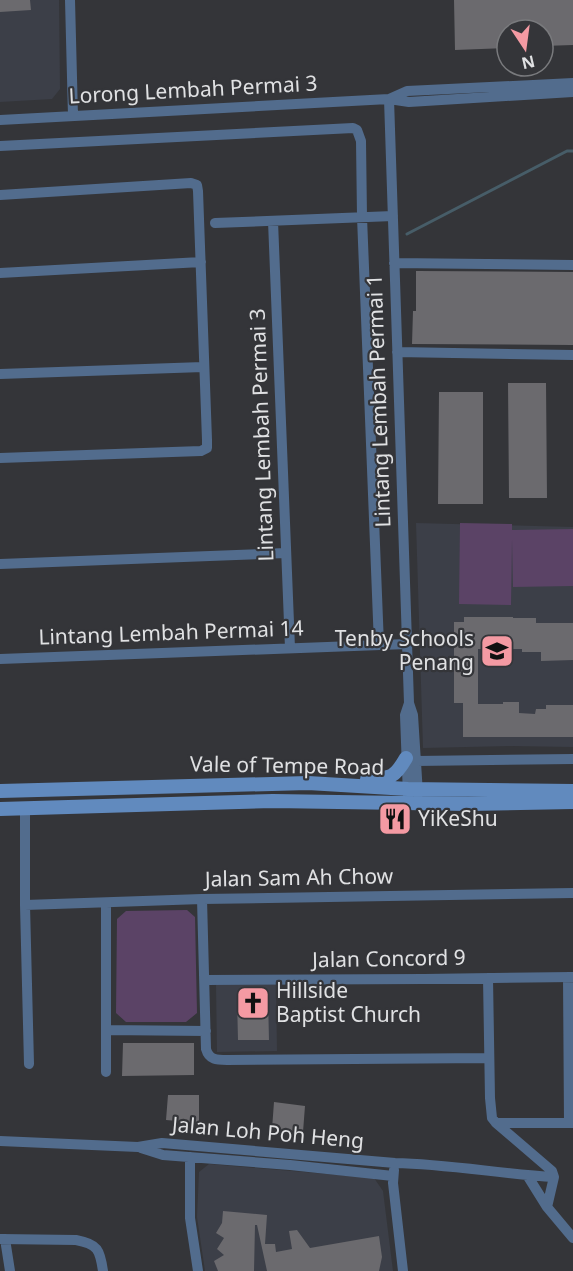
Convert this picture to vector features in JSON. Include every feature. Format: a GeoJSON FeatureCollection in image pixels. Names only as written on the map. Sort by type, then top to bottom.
{"type":"FeatureCollection","features":[{"type":"Feature","properties":{"kind":"main road"},"geometry":{"type":"LineString","coordinates":[[308,783],[390,777],[411,760]]}},
{"type":"Feature","properties":{"kind":"main road","name":"Vale of Tempe Road"},"geometry":{"type":"LineString","coordinates":[[0,791],[308,783],[413,789],[573,791]]}},
{"type":"Feature","properties":{"kind":"main road","name":"Vale of Tempe Road"},"geometry":{"type":"LineString","coordinates":[[0,809],[273,801],[414,804],[573,802]]}},
{"type":"Feature","properties":{"kind":"street"},"geometry":{"type":"LineString","coordinates":[[70,0],[73,116]]}},
{"type":"Feature","properties":{"kind":"street"},"geometry":{"type":"LineString","coordinates":[[388,99],[407,92],[573,83]]}},
{"type":"Feature","properties":{"kind":"street"},"geometry":{"type":"LineString","coordinates":[[388,99],[409,102],[573,92]]}},
{"type":"Feature","properties":{"kind":"street","name":"Lorong Lembah Permai 3"},"geometry":{"type":"LineString","coordinates":[[0,120],[388,99]]}},
{"type":"Feature","properties":{"kind":"street","name":"Lintang Lembah Permai 1"},"geometry":{"type":"LineString","coordinates":[[388,99],[409,703],[405,716],[414,804]]}},
{"type":"Feature","properties":{"kind":"street","name":"Lintang Lembah Permai 1"},"geometry":{"type":"LineString","coordinates":[[0,146],[353,128],[357,130],[361,141],[379,645]]}},
{"type":"Feature","properties":{"kind":"street"},"geometry":{"type":"LineString","coordinates":[[0,195],[191,183],[197,185],[207,448],[201,451],[0,458]]}},
{"type":"Feature","properties":{"kind":"street"},"geometry":{"type":"LineString","coordinates":[[215,223],[393,216]]}},
{"type":"Feature","properties":{"kind":"street","name":"Lintang Lembah Permai 3"},"geometry":{"type":"LineString","coordinates":[[273,220],[290,648]]}},
{"type":"Feature","properties":{"kind":"street"},"geometry":{"type":"LineString","coordinates":[[0,273],[201,262]]}},
{"type":"Feature","properties":{"kind":"street"},"geometry":{"type":"LineString","coordinates":[[394,263],[573,265]]}},
{"type":"Feature","properties":{"kind":"street"},"geometry":{"type":"LineString","coordinates":[[397,352],[573,355]]}},
{"type":"Feature","properties":{"kind":"street"},"geometry":{"type":"LineString","coordinates":[[0,374],[203,367]]}},
{"type":"Feature","properties":{"kind":"street"},"geometry":{"type":"LineString","coordinates":[[0,564],[286,554]]}},
{"type":"Feature","properties":{"kind":"street","name":"Lintang Lembah Permai 14"},"geometry":{"type":"LineString","coordinates":[[0,659],[407,644]]}},
{"type":"Feature","properties":{"kind":"street"},"geometry":{"type":"LineString","coordinates":[[411,760],[573,759]]}},
{"type":"Feature","properties":{"kind":"street"},"geometry":{"type":"LineString","coordinates":[[25,808],[29,1064]]}},
{"type":"Feature","properties":{"kind":"street","name":"Jalan Sam Ah Chow"},"geometry":{"type":"LineString","coordinates":[[25,905],[202,899],[573,893]]}},
{"type":"Feature","properties":{"kind":"street"},"geometry":{"type":"LineString","coordinates":[[202,899],[206,1049],[210,1058],[219,1060],[489,1058]]}},
{"type":"Feature","properties":{"kind":"street"},"geometry":{"type":"LineString","coordinates":[[106,903],[106,1072]]}},
{"type":"Feature","properties":{"kind":"street"},"geometry":{"type":"LineString","coordinates":[[496,1123],[571,1123],[571,977]]}},
{"type":"Feature","properties":{"kind":"street","name":"Jalan Concord 9"},"geometry":{"type":"LineString","coordinates":[[205,980],[571,977]]}},
{"type":"Feature","properties":{"kind":"street"},"geometry":{"type":"LineString","coordinates":[[488,978],[492,1118],[551,1172],[547,1207]]}},
{"type":"Feature","properties":{"kind":"street"},"geometry":{"type":"LineString","coordinates":[[106,1030],[206,1031]]}},
{"type":"Feature","properties":{"kind":"street","name":"Jalan Loh Poh Heng"},"geometry":{"type":"LineString","coordinates":[[0,1141],[138,1147],[162,1143],[421,1163],[527,1175],[551,1172]]}},
{"type":"Feature","properties":{"kind":"street","name":"Jalan Loh Poh Heng"},"geometry":{"type":"LineString","coordinates":[[138,1147],[163,1155],[393,1176]]}},
{"type":"Feature","properties":{"kind":"street"},"geometry":{"type":"LineString","coordinates":[[190,1157],[190,1218],[198,1271]]}},
{"type":"Feature","properties":{"kind":"street"},"geometry":{"type":"LineString","coordinates":[[395,1162],[393,1176],[404,1271]]}},
{"type":"Feature","properties":{"kind":"street"},"geometry":{"type":"LineString","coordinates":[[527,1175],[547,1207],[573,1239]]}},
{"type":"Feature","properties":{"kind":"street"},"geometry":{"type":"LineString","coordinates":[[10,1271],[3,1239],[87,1242],[95,1246],[100,1254],[103,1271]]}},
{"type":"Feature","properties":{"kind":"shaded area"},"geometry":{"type":"Polygon","coordinates":[[[0,0],[59,0],[60,89],[52,99],[0,102],[0,0]]]}},
{"type":"Feature","properties":{"kind":"shaded area","name":"Tenby Schools Penang"},"geometry":{"type":"Polygon","coordinates":[[[416,523],[573,527],[573,747],[423,748],[416,523]]]}},
{"type":"Feature","properties":{"kind":"shaded area"},"geometry":{"type":"Polygon","coordinates":[[[460,523],[512,524],[512,530],[573,529],[573,586],[513,587],[512,539],[511,605],[459,604],[460,523]]]}},
{"type":"Feature","properties":{"kind":"shaded area"},"geometry":{"type":"Polygon","coordinates":[[[187,910],[195,917],[197,1013],[186,1022],[126,1022],[116,1013],[117,919],[126,911],[187,910]]]}},
{"type":"Feature","properties":{"kind":"shaded area"},"geometry":{"type":"Polygon","coordinates":[[[216,985],[276,985],[277,1051],[217,1052],[216,985]]]}},
{"type":"Feature","properties":{"kind":"shaded area"},"geometry":{"type":"Polygon","coordinates":[[[209,1164],[374,1178],[383,1191],[393,1271],[205,1271],[197,1217],[199,1172],[209,1164]]]}},
{"type":"Feature","properties":{"kind":"building"},"geometry":{"type":"Polygon","coordinates":[[[0,0],[30,0],[31,10],[0,12],[0,0]]]}},
{"type":"Feature","properties":{"kind":"building"},"geometry":{"type":"Polygon","coordinates":[[[454,0],[573,0],[573,45],[555,46],[555,18],[495,18],[495,48],[455,50],[454,0]]]}},
{"type":"Feature","properties":{"kind":"building"},"geometry":{"type":"Polygon","coordinates":[[[416,271],[573,272],[573,345],[412,344],[413,311],[416,311],[416,271]]]}},
{"type":"Feature","properties":{"kind":"building"},"geometry":{"type":"Polygon","coordinates":[[[508,383],[546,383],[547,498],[509,498],[508,383]]]}},
{"type":"Feature","properties":{"kind":"building"},"geometry":{"type":"Polygon","coordinates":[[[439,392],[483,392],[483,504],[438,504],[439,392]]]}},
{"type":"Feature","properties":{"kind":"building"},"geometry":{"type":"Polygon","coordinates":[[[464,617],[536,618],[536,623],[573,623],[573,660],[541,661],[541,652],[522,652],[522,649],[478,649],[478,704],[519,702],[519,713],[535,714],[536,709],[546,709],[546,705],[573,705],[573,737],[463,737],[463,703],[454,703],[454,622],[464,622],[464,617]]]}},
{"type":"Feature","properties":{"kind":"building"},"geometry":{"type":"Polygon","coordinates":[[[237,998],[268,998],[269,1040],[238,1040],[237,998]]]}},
{"type":"Feature","properties":{"kind":"building"},"geometry":{"type":"Polygon","coordinates":[[[123,1043],[194,1043],[194,1075],[122,1076],[123,1043]]]}},
{"type":"Feature","properties":{"kind":"building"},"geometry":{"type":"Polygon","coordinates":[[[168,1095],[199,1095],[199,1123],[166,1120],[168,1095]]]}},
{"type":"Feature","properties":{"kind":"building"},"geometry":{"type":"Polygon","coordinates":[[[274,1102],[305,1106],[303,1132],[272,1129],[274,1102]]]}},
{"type":"Feature","properties":{"kind":"building"},"geometry":{"type":"Polygon","coordinates":[[[223,1211],[267,1215],[265,1244],[275,1244],[276,1252],[292,1249],[289,1231],[297,1230],[310,1248],[379,1236],[382,1257],[379,1271],[267,1271],[257,1225],[255,1225],[254,1271],[218,1271],[214,1261],[224,1255],[217,1249],[224,1238],[216,1233],[222,1223],[223,1211]]]}},
{"type":"Feature","properties":{"kind":"waterway"},"geometry":{"type":"LineString","coordinates":[[407,234],[567,151],[573,151]]}},
{"type":"Feature","properties":{"kind":"place","name":"Tenby Schools Penang"},"geometry":{"type":"Point","coordinates":[497,651]}},
{"type":"Feature","properties":{"kind":"place","name":"YiKeShu"},"geometry":{"type":"Point","coordinates":[395,819]}},
{"type":"Feature","properties":{"kind":"place","name":"Hillside Baptist Church"},"geometry":{"type":"Point","coordinates":[253,1003]}}]}
